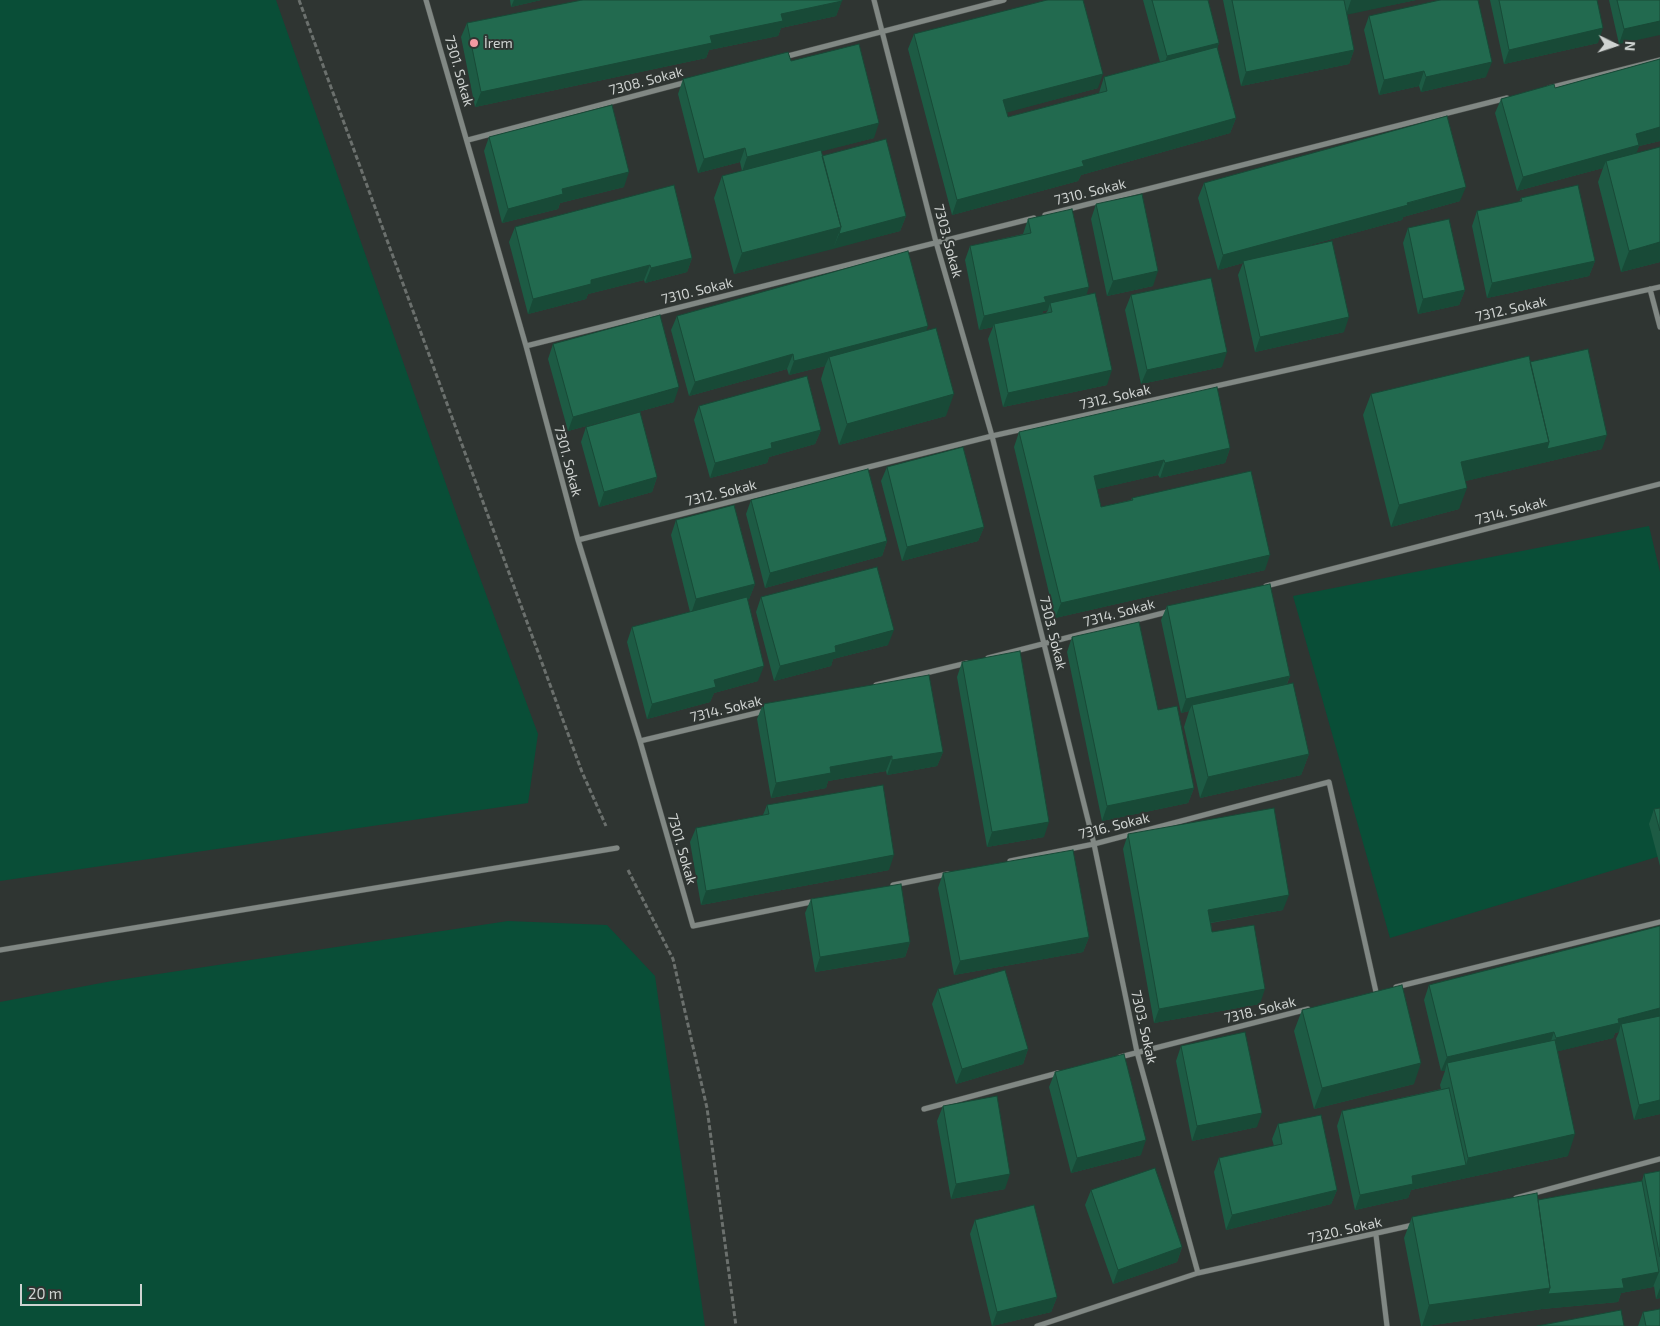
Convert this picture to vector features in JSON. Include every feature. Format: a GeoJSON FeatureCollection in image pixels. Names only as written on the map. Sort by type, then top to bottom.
{"type":"FeatureCollection","features":[{"type":"Feature","properties":{"kind":"street","name":"7301. Sokak"},"geometry":{"type":"LineString","coordinates":[[426,0],[526,346],[578,540],[640,741],[693,926],[820,900]]}},
{"type":"Feature","properties":{"kind":"street","name":"7303. Sokak"},"geometry":{"type":"LineString","coordinates":[[874,0],[936,242],[992,436],[1094,844],[1136,1052],[1198,1273]]}},
{"type":"Feature","properties":{"kind":"street"},"geometry":{"type":"LineString","coordinates":[[776,59],[1004,0]]}},
{"type":"Feature","properties":{"kind":"street"},"geometry":{"type":"LineString","coordinates":[[1544,89],[1660,60]]}},
{"type":"Feature","properties":{"kind":"street","name":"7308. Sokak"},"geometry":{"type":"LineString","coordinates":[[468,140],[690,82]]}},
{"type":"Feature","properties":{"kind":"street","name":"7310. Sokak"},"geometry":{"type":"LineString","coordinates":[[526,346],[1515,96]]}},
{"type":"Feature","properties":{"kind":"street","name":"7312. Sokak"},"geometry":{"type":"LineString","coordinates":[[578,540],[992,436],[1660,286]]}},
{"type":"Feature","properties":{"kind":"street"},"geometry":{"type":"LineString","coordinates":[[1650,289],[1660,327]]}},
{"type":"Feature","properties":{"kind":"street","name":"7314. Sokak"},"geometry":{"type":"LineString","coordinates":[[1256,589],[1660,484]]}},
{"type":"Feature","properties":{"kind":"street","name":"7314. Sokak"},"geometry":{"type":"LineString","coordinates":[[871,686],[1179,609]]}},
{"type":"Feature","properties":{"kind":"street","name":"7314. Sokak"},"geometry":{"type":"LineString","coordinates":[[640,741],[775,709]]}},
{"type":"Feature","properties":{"kind":"street","name":"7316. Sokak"},"geometry":{"type":"LineString","coordinates":[[1006,862],[1094,844],[1329,782],[1376,992]]}},
{"type":"Feature","properties":{"kind":"street"},"geometry":{"type":"LineString","coordinates":[[0,950],[617,848]]}},
{"type":"Feature","properties":{"kind":"street"},"geometry":{"type":"LineString","coordinates":[[888,886],[957,872]]}},
{"type":"Feature","properties":{"kind":"street"},"geometry":{"type":"LineString","coordinates":[[1366,995],[1660,922]]}},
{"type":"Feature","properties":{"kind":"street","name":"7318. Sokak"},"geometry":{"type":"LineString","coordinates":[[1109,1060],[1318,1007]]}},
{"type":"Feature","properties":{"kind":"street"},"geometry":{"type":"LineString","coordinates":[[924,1109],[1062,1072]]}},
{"type":"Feature","properties":{"kind":"street"},"geometry":{"type":"LineString","coordinates":[[1509,1200],[1660,1160]]}},
{"type":"Feature","properties":{"kind":"street","name":"7320. Sokak"},"geometry":{"type":"LineString","coordinates":[[1037,1326],[1198,1273],[1376,1235],[1424,1222]]}},
{"type":"Feature","properties":{"kind":"street"},"geometry":{"type":"LineString","coordinates":[[1376,1235],[1387,1326]]}},
{"type":"Feature","properties":{"kind":"path"},"geometry":{"type":"LineString","coordinates":[[299,0],[582,772],[617,848],[673,960],[707,1108],[736,1326]]}},
{"type":"Feature","properties":{"kind":"green space"},"geometry":{"type":"Polygon","coordinates":[[[0,0],[276,0],[460,524],[538,734],[528,803],[0,881],[0,0]]]}},
{"type":"Feature","properties":{"kind":"green space"},"geometry":{"type":"Polygon","coordinates":[[[1649,526],[1660,572],[1660,856],[1390,938],[1293,596],[1649,526]]]}},
{"type":"Feature","properties":{"kind":"green space"},"geometry":{"type":"Polygon","coordinates":[[[508,921],[607,925],[655,976],[705,1326],[0,1326],[0,1002],[112,981],[508,921]]]}},
{"type":"Feature","properties":{"kind":"building"},"geometry":{"type":"Polygon","coordinates":[[[582,0],[842,1],[781,14],[783,21],[710,36],[712,43],[481,92],[467,23],[582,0]]]}},
{"type":"Feature","properties":{"kind":"building"},"geometry":{"type":"Polygon","coordinates":[[[1047,0],[1083,0],[1103,74],[1003,100],[1008,117],[1107,91],[1104,77],[1217,47],[1236,118],[1082,161],[1084,166],[957,200],[914,34],[1047,0]]]}},
{"type":"Feature","properties":{"kind":"building"},"geometry":{"type":"Polygon","coordinates":[[[1152,0],[1208,0],[1219,43],[1167,56],[1152,0]]]}},
{"type":"Feature","properties":{"kind":"building"},"geometry":{"type":"Polygon","coordinates":[[[1232,0],[1344,0],[1354,50],[1246,72],[1232,0]]]}},
{"type":"Feature","properties":{"kind":"building"},"geometry":{"type":"Polygon","coordinates":[[[1440,0],[1478,0],[1492,62],[1426,77],[1424,71],[1384,80],[1369,16],[1440,0]]]}},
{"type":"Feature","properties":{"kind":"building"},"geometry":{"type":"Polygon","coordinates":[[[1499,0],[1597,0],[1603,28],[1509,50],[1499,0]]]}},
{"type":"Feature","properties":{"kind":"building"},"geometry":{"type":"Polygon","coordinates":[[[1617,0],[1660,0],[1660,21],[1624,29],[1617,0]]]}},
{"type":"Feature","properties":{"kind":"building"},"geometry":{"type":"Polygon","coordinates":[[[859,44],[879,123],[747,157],[745,148],[704,159],[683,79],[788,52],[791,61],[859,44]]]}},
{"type":"Feature","properties":{"kind":"building"},"geometry":{"type":"Polygon","coordinates":[[[1660,59],[1660,127],[1636,134],[1639,145],[1523,177],[1501,99],[1554,84],[1555,88],[1660,59]]]}},
{"type":"Feature","properties":{"kind":"building"},"geometry":{"type":"Polygon","coordinates":[[[612,105],[629,172],[562,189],[563,194],[508,209],[489,137],[612,105]]]}},
{"type":"Feature","properties":{"kind":"building"},"geometry":{"type":"Polygon","coordinates":[[[1447,116],[1466,187],[1407,203],[1408,205],[1223,255],[1204,183],[1447,116]]]}},
{"type":"Feature","properties":{"kind":"building"},"geometry":{"type":"Polygon","coordinates":[[[886,139],[906,216],[839,234],[841,227],[822,156],[886,139]]]}},
{"type":"Feature","properties":{"kind":"building"},"geometry":{"type":"Polygon","coordinates":[[[1660,147],[1660,242],[1629,251],[1606,161],[1660,147]]]}},
{"type":"Feature","properties":{"kind":"building"},"geometry":{"type":"Polygon","coordinates":[[[821,150],[841,227],[742,253],[722,176],[821,150]]]}},
{"type":"Feature","properties":{"kind":"building"},"geometry":{"type":"Polygon","coordinates":[[[674,185],[692,258],[651,268],[650,265],[591,280],[591,284],[533,299],[515,227],[674,185]]]}},
{"type":"Feature","properties":{"kind":"building"},"geometry":{"type":"Polygon","coordinates":[[[1578,185],[1595,261],[1492,283],[1477,211],[1522,201],[1521,198],[1578,185]]]}},
{"type":"Feature","properties":{"kind":"building"},"geometry":{"type":"Polygon","coordinates":[[[1142,194],[1158,271],[1113,281],[1096,204],[1142,194]]]}},
{"type":"Feature","properties":{"kind":"building"},"geometry":{"type":"Polygon","coordinates":[[[1072,209],[1089,287],[1044,297],[1046,302],[984,316],[970,246],[1031,233],[1028,219],[1072,209]]]}},
{"type":"Feature","properties":{"kind":"building"},"geometry":{"type":"Polygon","coordinates":[[[1449,219],[1465,290],[1423,299],[1408,228],[1449,219]]]}},
{"type":"Feature","properties":{"kind":"building"},"geometry":{"type":"Polygon","coordinates":[[[1332,241],[1349,317],[1260,337],[1243,261],[1332,241]]]}},
{"type":"Feature","properties":{"kind":"building"},"geometry":{"type":"Polygon","coordinates":[[[908,251],[928,326],[794,361],[793,354],[695,382],[677,316],[908,251]]]}},
{"type":"Feature","properties":{"kind":"building"},"geometry":{"type":"Polygon","coordinates":[[[1211,278],[1227,352],[1147,370],[1131,295],[1211,278]]]}},
{"type":"Feature","properties":{"kind":"building"},"geometry":{"type":"Polygon","coordinates":[[[1095,293],[1112,370],[1008,393],[994,324],[1052,312],[1050,303],[1095,293]]]}},
{"type":"Feature","properties":{"kind":"building"},"geometry":{"type":"Polygon","coordinates":[[[660,315],[679,387],[573,417],[553,344],[660,315]]]}},
{"type":"Feature","properties":{"kind":"building"},"geometry":{"type":"Polygon","coordinates":[[[936,328],[954,394],[847,424],[829,357],[936,328]]]}},
{"type":"Feature","properties":{"kind":"building"},"geometry":{"type":"Polygon","coordinates":[[[1588,349],[1607,435],[1547,449],[1549,442],[1530,362],[1588,349]]]}},
{"type":"Feature","properties":{"kind":"building"},"geometry":{"type":"Polygon","coordinates":[[[1529,356],[1549,442],[1461,462],[1467,488],[1399,505],[1371,394],[1529,356]]]}},
{"type":"Feature","properties":{"kind":"building"},"geometry":{"type":"Polygon","coordinates":[[[807,376],[821,430],[771,443],[772,448],[715,463],[699,406],[807,376]]]}},
{"type":"Feature","properties":{"kind":"building"},"geometry":{"type":"Polygon","coordinates":[[[1217,387],[1230,448],[1165,463],[1164,460],[1094,476],[1101,507],[1133,500],[1132,498],[1251,471],[1270,555],[1061,603],[1019,432],[1217,387]]]}},
{"type":"Feature","properties":{"kind":"building"},"geometry":{"type":"Polygon","coordinates":[[[640,412],[657,477],[604,492],[586,427],[640,412]]]}},
{"type":"Feature","properties":{"kind":"building"},"geometry":{"type":"Polygon","coordinates":[[[963,447],[984,527],[907,547],[887,467],[963,447]]]}},
{"type":"Feature","properties":{"kind":"building"},"geometry":{"type":"Polygon","coordinates":[[[868,469],[887,541],[770,573],[751,500],[868,469]]]}},
{"type":"Feature","properties":{"kind":"building"},"geometry":{"type":"Polygon","coordinates":[[[734,505],[755,584],[696,599],[676,520],[734,505]]]}},
{"type":"Feature","properties":{"kind":"building"},"geometry":{"type":"Polygon","coordinates":[[[877,567],[894,630],[835,646],[836,652],[780,666],[761,597],[877,567]]]}},
{"type":"Feature","properties":{"kind":"building"},"geometry":{"type":"Polygon","coordinates":[[[1270,584],[1290,676],[1186,699],[1167,606],[1270,584]]]}},
{"type":"Feature","properties":{"kind":"building"},"geometry":{"type":"Polygon","coordinates":[[[747,597],[764,666],[714,680],[716,687],[652,704],[632,627],[747,597]]]}},
{"type":"Feature","properties":{"kind":"building"},"geometry":{"type":"Polygon","coordinates":[[[1139,622],[1158,710],[1177,706],[1194,788],[1107,806],[1072,637],[1139,622]]]}},
{"type":"Feature","properties":{"kind":"building"},"geometry":{"type":"Polygon","coordinates":[[[1020,651],[1049,822],[992,832],[962,662],[1020,651]]]}},
{"type":"Feature","properties":{"kind":"building"},"geometry":{"type":"Polygon","coordinates":[[[929,675],[943,752],[892,760],[892,756],[830,767],[831,773],[776,783],[763,704],[929,675]]]}},
{"type":"Feature","properties":{"kind":"building"},"geometry":{"type":"Polygon","coordinates":[[[1293,683],[1309,754],[1208,777],[1192,705],[1293,683]]]}},
{"type":"Feature","properties":{"kind":"building"},"geometry":{"type":"Polygon","coordinates":[[[883,785],[894,855],[706,891],[696,828],[769,814],[767,805],[883,785]]]}},
{"type":"Feature","properties":{"kind":"building"},"geometry":{"type":"Polygon","coordinates":[[[1274,808],[1289,895],[1208,910],[1212,932],[1254,925],[1265,989],[1159,1009],[1128,834],[1274,808]]]}},
{"type":"Feature","properties":{"kind":"building"},"geometry":{"type":"Polygon","coordinates":[[[1660,808],[1660,831],[1654,809],[1660,808]]]}},
{"type":"Feature","properties":{"kind":"building"},"geometry":{"type":"Polygon","coordinates":[[[1073,850],[1089,937],[960,961],[943,873],[1073,850]]]}},
{"type":"Feature","properties":{"kind":"building"},"geometry":{"type":"Polygon","coordinates":[[[901,884],[910,942],[820,957],[811,899],[901,884]]]}},
{"type":"Feature","properties":{"kind":"building"},"geometry":{"type":"Polygon","coordinates":[[[1660,926],[1660,1008],[1618,1019],[1619,1023],[1556,1038],[1554,1032],[1447,1057],[1429,985],[1660,926]]]}},
{"type":"Feature","properties":{"kind":"building"},"geometry":{"type":"Polygon","coordinates":[[[1005,970],[1028,1049],[962,1069],[938,989],[1005,970]]]}},
{"type":"Feature","properties":{"kind":"building"},"geometry":{"type":"Polygon","coordinates":[[[1402,985],[1421,1063],[1322,1088],[1302,1010],[1402,985]]]}},
{"type":"Feature","properties":{"kind":"building"},"geometry":{"type":"Polygon","coordinates":[[[1660,1016],[1660,1100],[1639,1105],[1621,1024],[1660,1016]]]}},
{"type":"Feature","properties":{"kind":"building"},"geometry":{"type":"Polygon","coordinates":[[[1245,1032],[1262,1113],[1197,1126],[1181,1046],[1245,1032]]]}},
{"type":"Feature","properties":{"kind":"building"},"geometry":{"type":"Polygon","coordinates":[[[1555,1040],[1575,1134],[1468,1158],[1447,1063],[1555,1040]]]}},
{"type":"Feature","properties":{"kind":"building"},"geometry":{"type":"Polygon","coordinates":[[[1124,1054],[1146,1140],[1077,1158],[1055,1072],[1124,1054]]]}},
{"type":"Feature","properties":{"kind":"building"},"geometry":{"type":"Polygon","coordinates":[[[1449,1088],[1466,1165],[1412,1176],[1413,1184],[1360,1195],[1342,1111],[1449,1088]]]}},
{"type":"Feature","properties":{"kind":"building"},"geometry":{"type":"Polygon","coordinates":[[[997,1096],[1010,1174],[956,1184],[943,1106],[997,1096]]]}},
{"type":"Feature","properties":{"kind":"building"},"geometry":{"type":"Polygon","coordinates":[[[1321,1115],[1337,1190],[1232,1215],[1219,1158],[1282,1144],[1278,1124],[1321,1115]]]}},
{"type":"Feature","properties":{"kind":"building"},"geometry":{"type":"Polygon","coordinates":[[[1155,1168],[1182,1247],[1118,1270],[1091,1190],[1155,1168]]]}},
{"type":"Feature","properties":{"kind":"building"},"geometry":{"type":"Polygon","coordinates":[[[1660,1171],[1660,1257],[1644,1174],[1660,1171]]]}},
{"type":"Feature","properties":{"kind":"building"},"geometry":{"type":"Polygon","coordinates":[[[1642,1181],[1659,1272],[1622,1279],[1624,1288],[1548,1294],[1550,1288],[1538,1200],[1642,1181]]]}},
{"type":"Feature","properties":{"kind":"building"},"geometry":{"type":"Polygon","coordinates":[[[1537,1193],[1550,1288],[1429,1305],[1412,1217],[1537,1193]]]}},
{"type":"Feature","properties":{"kind":"building"},"geometry":{"type":"Polygon","coordinates":[[[1034,1205],[1057,1297],[997,1312],[975,1220],[1034,1205]]]}},
{"type":"Feature","properties":{"kind":"building"},"geometry":{"type":"Polygon","coordinates":[[[1660,1309],[1660,1326],[1646,1326],[1643,1312],[1660,1309]]]}},
{"type":"Feature","properties":{"kind":"building"},"geometry":{"type":"Polygon","coordinates":[[[1621,1310],[1624,1326],[1537,1326],[1621,1310]]]}},
{"type":"Feature","properties":{"kind":"place","name":"İrem"},"geometry":{"type":"Point","coordinates":[474,43]}}]}
